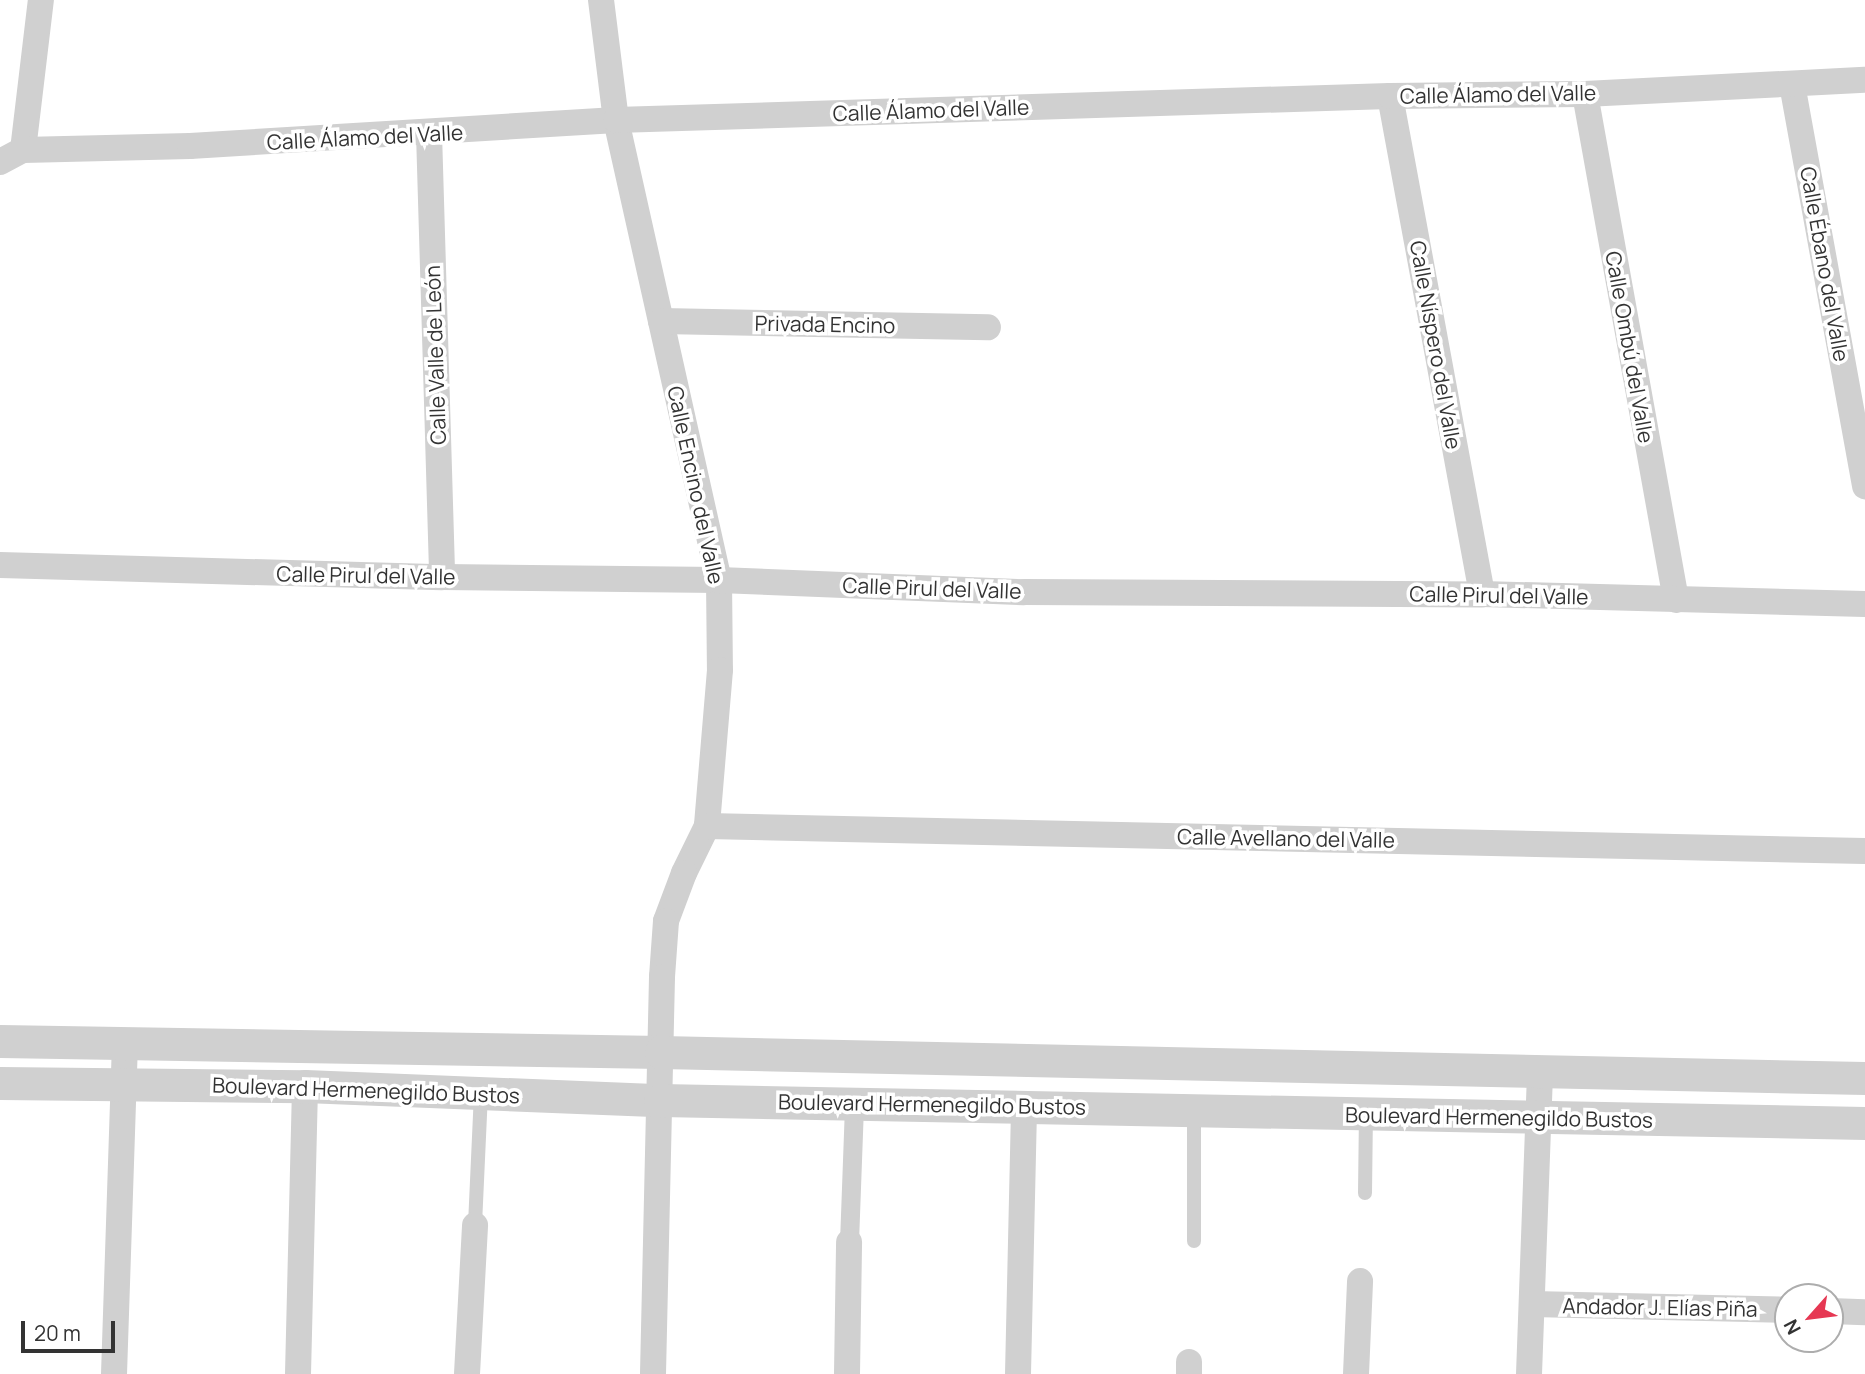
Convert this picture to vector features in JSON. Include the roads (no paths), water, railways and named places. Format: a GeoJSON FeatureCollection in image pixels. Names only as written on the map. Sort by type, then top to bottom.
{"type":"FeatureCollection","features":[{"type":"Feature","properties":{"kind":"street"},"geometry":{"type":"LineString","coordinates":[[12,156],[41,0]]}},
{"type":"Feature","properties":{"kind":"street","name":"Calle Encino del Valle"},"geometry":{"type":"LineString","coordinates":[[601,0],[616,120],[719,580],[720,670],[708,826],[684,873],[666,921],[662,977],[653,1374]]}},
{"type":"Feature","properties":{"kind":"street","name":"Calle Álamo del Valle"},"geometry":{"type":"LineString","coordinates":[[12,156],[429,134],[616,120],[1390,96],[1585,94],[1865,80]]}},
{"type":"Feature","properties":{"kind":"street","name":"Calle Ébano del Valle"},"geometry":{"type":"LineString","coordinates":[[1792,84],[1865,486]]}},
{"type":"Feature","properties":{"kind":"street","name":"Calle Ombú del Valle"},"geometry":{"type":"LineString","coordinates":[[1585,94],[1676,600]]}},
{"type":"Feature","properties":{"kind":"street","name":"Calle Níspero del Valle"},"geometry":{"type":"LineString","coordinates":[[1390,96],[1482,594]]}},
{"type":"Feature","properties":{"kind":"street","name":"Calle Valle de León"},"geometry":{"type":"LineString","coordinates":[[429,134],[442,577]]}},
{"type":"Feature","properties":{"kind":"street","name":"Privada Encino"},"geometry":{"type":"LineString","coordinates":[[661,321],[988,327]]}},
{"type":"Feature","properties":{"kind":"street","name":"Calle Pirul del Valle"},"geometry":{"type":"LineString","coordinates":[[0,565],[442,577],[719,580],[1024,592],[1482,594],[1865,604]]}},
{"type":"Feature","properties":{"kind":"street","name":"Calle Avellano del Valle"},"geometry":{"type":"LineString","coordinates":[[708,826],[1865,851]]}},
{"type":"Feature","properties":{"kind":"street","name":"Boulevard Hermenegildo Bustos"},"geometry":{"type":"LineString","coordinates":[[0,1041],[661,1052],[1865,1078]]}},
{"type":"Feature","properties":{"kind":"street"},"geometry":{"type":"LineString","coordinates":[[114,1374],[125,1044]]}},
{"type":"Feature","properties":{"kind":"street"},"geometry":{"type":"LineString","coordinates":[[1086,1106],[1087,1062]]}},
{"type":"Feature","properties":{"kind":"street"},"geometry":{"type":"LineString","coordinates":[[1529,1374],[1539,1070]]}},
{"type":"Feature","properties":{"kind":"street","name":"Boulevard Hermenegildo Bustos"},"geometry":{"type":"LineString","coordinates":[[0,1083],[305,1086],[660,1100],[1086,1106],[1366,1115],[1865,1123]]}},
{"type":"Feature","properties":{"kind":"street"},"geometry":{"type":"LineString","coordinates":[[298,1374],[305,1086]]}},
{"type":"Feature","properties":{"kind":"street"},"geometry":{"type":"LineString","coordinates":[[847,1374],[854,1103]]}},
{"type":"Feature","properties":{"kind":"street"},"geometry":{"type":"LineString","coordinates":[[1018,1374],[1024,1106]]}},
{"type":"Feature","properties":{"kind":"street"},"geometry":{"type":"LineString","coordinates":[[467,1374],[475,1225]]}},
{"type":"Feature","properties":{"kind":"street"},"geometry":{"type":"LineString","coordinates":[[1356,1374],[1360,1281]]}},
{"type":"Feature","properties":{"kind":"street","name":"Andador J. Elías Piña"},"geometry":{"type":"LineString","coordinates":[[1532,1304],[1774,1310]]}},
{"type":"Feature","properties":{"kind":"street"},"geometry":{"type":"LineString","coordinates":[[1844,1311],[1865,1312]]}},
{"type":"Feature","properties":{"kind":"lane"},"geometry":{"type":"LineString","coordinates":[[475,1225],[481,1093]]}},
{"type":"Feature","properties":{"kind":"lane"},"geometry":{"type":"LineString","coordinates":[[1194,1111],[1194,1241]]}},
{"type":"Feature","properties":{"kind":"lane"},"geometry":{"type":"LineString","coordinates":[[1365,1193],[1366,1115]]}}]}
